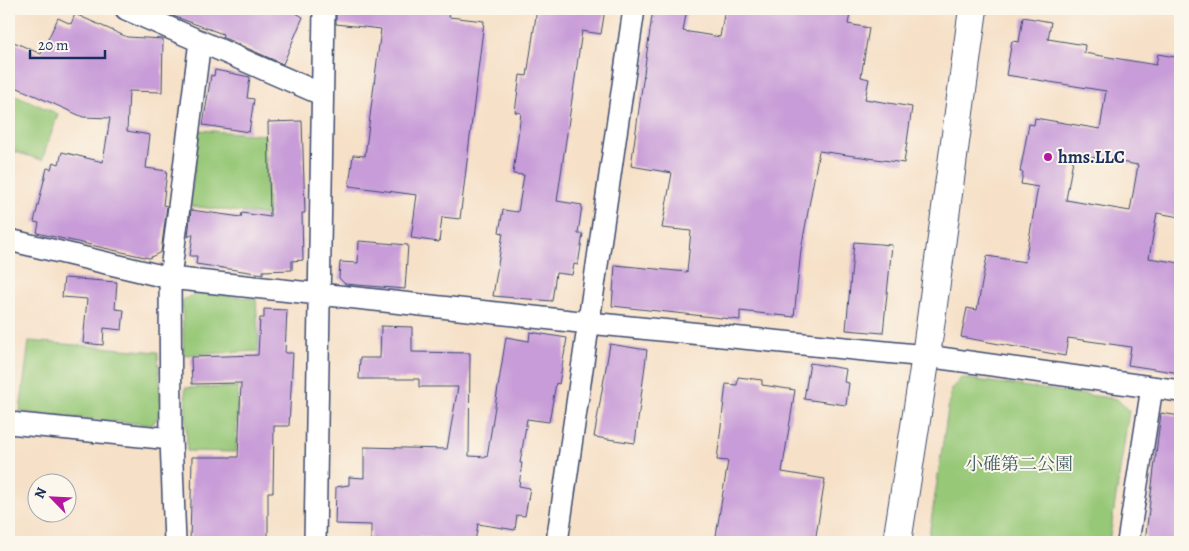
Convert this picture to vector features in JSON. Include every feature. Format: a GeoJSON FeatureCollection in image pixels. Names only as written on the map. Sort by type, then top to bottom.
{"type":"FeatureCollection","features":[{"type":"Feature","properties":{"kind":"street"},"geometry":{"type":"LineString","coordinates":[[126,9],[321,94]]}},
{"type":"Feature","properties":{"kind":"street"},"geometry":{"type":"LineString","coordinates":[[315,542],[320,295],[321,94],[324,9]]}},
{"type":"Feature","properties":{"kind":"street"},"geometry":{"type":"LineString","coordinates":[[557,542],[634,9]]}},
{"type":"Feature","properties":{"kind":"street"},"geometry":{"type":"LineString","coordinates":[[896,542],[926,356],[973,9]]}},
{"type":"Feature","properties":{"kind":"street"},"geometry":{"type":"LineString","coordinates":[[175,542],[171,439],[170,278],[200,41]]}},
{"type":"Feature","properties":{"kind":"street"},"geometry":{"type":"LineString","coordinates":[[9,240],[170,278],[588,323],[926,356],[1180,391]]}},
{"type":"Feature","properties":{"kind":"street"},"geometry":{"type":"LineString","coordinates":[[1128,542],[1152,387]]}},
{"type":"Feature","properties":{"kind":"street"},"geometry":{"type":"LineString","coordinates":[[9,423],[171,439]]}},
{"type":"Feature","properties":{"kind":"green space"},"geometry":{"type":"Polygon","coordinates":[[[9,92],[58,114],[42,160],[9,150],[9,92]]]}},
{"type":"Feature","properties":{"kind":"green space"},"geometry":{"type":"Polygon","coordinates":[[[199,130],[265,135],[268,215],[190,206],[199,130]]]}},
{"type":"Feature","properties":{"kind":"green space"},"geometry":{"type":"Polygon","coordinates":[[[200,292],[256,299],[259,351],[184,355],[182,300],[200,292]]]}},
{"type":"Feature","properties":{"kind":"green space"},"geometry":{"type":"Polygon","coordinates":[[[29,341],[158,352],[161,412],[152,425],[20,412],[29,341]]]}},
{"type":"Feature","properties":{"kind":"green space","name":"小碓第二公園"},"geometry":{"type":"Polygon","coordinates":[[[961,378],[1117,399],[1129,411],[1109,542],[928,542],[951,389],[961,378]]]}},
{"type":"Feature","properties":{"kind":"green space"},"geometry":{"type":"Polygon","coordinates":[[[238,387],[236,452],[187,451],[185,388],[238,387]]]}},
{"type":"Feature","properties":{"kind":"building"},"geometry":{"type":"Polygon","coordinates":[[[161,9],[298,9],[296,13],[303,17],[283,64],[222,37],[223,34],[173,16],[161,9]]]}},
{"type":"Feature","properties":{"kind":"building"},"geometry":{"type":"Polygon","coordinates":[[[336,9],[451,9],[449,17],[484,21],[460,219],[442,217],[439,242],[411,238],[417,195],[349,186],[353,155],[365,156],[381,29],[336,24],[336,9]]]}},
{"type":"Feature","properties":{"kind":"building"},"geometry":{"type":"Polygon","coordinates":[[[537,9],[605,9],[601,34],[582,31],[557,201],[582,205],[578,234],[583,234],[578,265],[574,264],[572,275],[556,273],[552,301],[493,296],[503,233],[499,232],[503,210],[518,212],[524,175],[513,174],[521,113],[515,112],[520,75],[527,76],[537,9]]]}},
{"type":"Feature","properties":{"kind":"building"},"geometry":{"type":"Polygon","coordinates":[[[653,9],[687,9],[683,31],[720,37],[725,9],[851,9],[848,24],[869,28],[861,77],[869,79],[865,99],[912,107],[904,163],[819,151],[801,250],[794,317],[740,311],[740,320],[612,306],[615,265],[687,272],[691,231],[662,228],[672,173],[631,166],[653,9]]]}},
{"type":"Feature","properties":{"kind":"building"},"geometry":{"type":"Polygon","coordinates":[[[75,14],[127,37],[163,39],[162,92],[129,91],[127,131],[150,135],[146,168],[167,171],[163,205],[167,206],[161,252],[149,258],[37,233],[39,223],[34,222],[47,168],[51,169],[53,162],[59,164],[62,152],[103,162],[110,118],[83,117],[9,84],[9,40],[41,54],[58,18],[71,24],[75,14]]]}},
{"type":"Feature","properties":{"kind":"building"},"geometry":{"type":"Polygon","coordinates":[[[1023,17],[1051,22],[1048,39],[1085,45],[1084,53],[1156,65],[1158,54],[1180,58],[1180,217],[1157,213],[1149,258],[1180,263],[1180,373],[1128,365],[1131,347],[1068,338],[1065,356],[961,337],[967,308],[977,310],[987,256],[1025,262],[1038,187],[1021,184],[1023,172],[1020,172],[1029,124],[1034,125],[1035,118],[1100,129],[1106,91],[1006,75],[1012,41],[1019,42],[1023,17]],[[1074,154],[1066,200],[1130,211],[1138,165],[1074,154]]]}},
{"type":"Feature","properties":{"kind":"building"},"geometry":{"type":"Polygon","coordinates":[[[215,70],[250,77],[247,98],[254,99],[249,132],[203,125],[211,75],[214,76],[215,70]]]}},
{"type":"Feature","properties":{"kind":"building"},"geometry":{"type":"Polygon","coordinates":[[[302,121],[305,213],[302,213],[303,260],[292,261],[292,270],[263,271],[263,274],[196,264],[197,256],[190,256],[193,234],[188,237],[191,210],[241,217],[242,213],[270,217],[268,122],[302,121]]]}},
{"type":"Feature","properties":{"kind":"building"},"geometry":{"type":"Polygon","coordinates":[[[359,241],[408,245],[405,289],[345,284],[339,278],[340,262],[358,263],[359,241]]]}},
{"type":"Feature","properties":{"kind":"building"},"geometry":{"type":"Polygon","coordinates":[[[854,242],[892,245],[883,333],[846,330],[854,242]]]}},
{"type":"Feature","properties":{"kind":"building"},"geometry":{"type":"Polygon","coordinates":[[[64,278],[117,282],[115,309],[124,310],[122,330],[104,328],[103,345],[83,343],[87,299],[62,297],[64,278]]]}},
{"type":"Feature","properties":{"kind":"building"},"geometry":{"type":"Polygon","coordinates":[[[264,309],[287,310],[285,353],[293,353],[289,426],[274,426],[273,492],[268,492],[268,542],[190,542],[192,457],[238,457],[241,383],[192,384],[191,357],[258,355],[260,318],[264,318],[264,309]]]}},
{"type":"Feature","properties":{"kind":"building"},"geometry":{"type":"Polygon","coordinates":[[[381,326],[412,327],[412,352],[470,353],[469,456],[487,457],[506,337],[529,341],[530,332],[567,338],[559,384],[556,383],[549,422],[527,419],[520,463],[522,463],[519,486],[530,488],[525,516],[517,515],[515,530],[478,524],[475,542],[458,542],[418,536],[418,542],[371,540],[371,525],[335,524],[336,487],[349,485],[349,477],[364,478],[364,447],[447,449],[458,387],[419,387],[419,379],[359,379],[360,358],[380,358],[381,326]]]}},
{"type":"Feature","properties":{"kind":"building"},"geometry":{"type":"Polygon","coordinates":[[[610,344],[647,350],[635,443],[594,437],[610,344]]]}},
{"type":"Feature","properties":{"kind":"building"},"geometry":{"type":"Polygon","coordinates":[[[810,363],[846,369],[844,382],[849,383],[846,405],[804,399],[810,363]]]}},
{"type":"Feature","properties":{"kind":"building"},"geometry":{"type":"Polygon","coordinates":[[[738,377],[762,380],[762,385],[795,390],[782,472],[825,479],[815,542],[715,542],[728,461],[717,460],[726,384],[737,385],[738,377]]]}},
{"type":"Feature","properties":{"kind":"building"},"geometry":{"type":"Polygon","coordinates":[[[1161,413],[1180,416],[1180,525],[1178,542],[1145,542],[1161,413]]]}},
{"type":"Feature","properties":{"kind":"place","name":"hms.LLC"},"geometry":{"type":"Point","coordinates":[1048,157]}}]}
